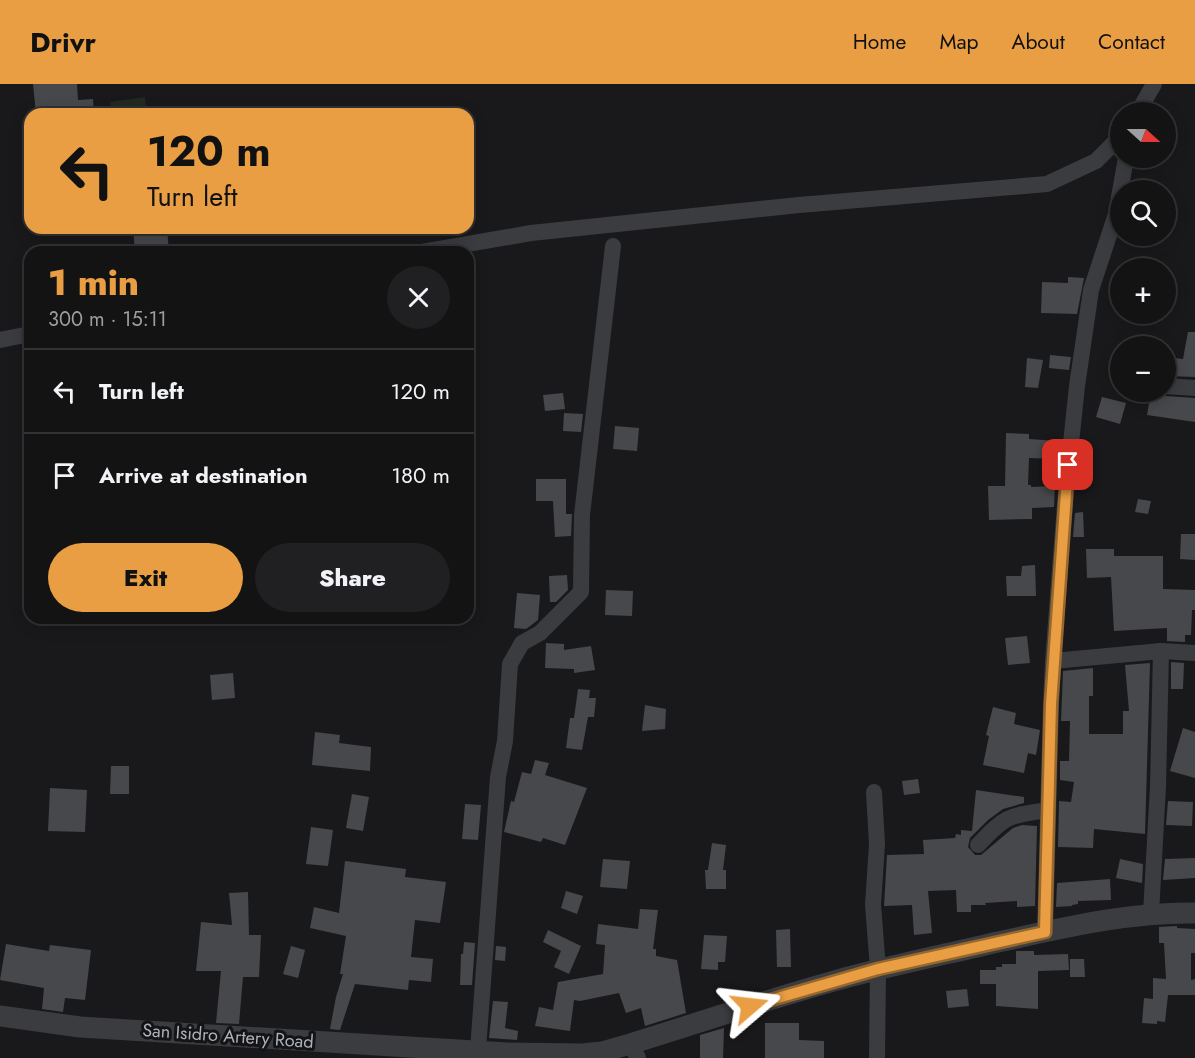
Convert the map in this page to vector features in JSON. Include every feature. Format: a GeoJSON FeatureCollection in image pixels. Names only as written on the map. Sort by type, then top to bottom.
{"type":"FeatureCollection","features":[{"type":"Feature","properties":{"kind":"street"},"geometry":{"type":"LineString","coordinates":[[1144,102],[1154,84]]}},
{"type":"Feature","properties":{"kind":"street"},"geometry":{"type":"LineString","coordinates":[[456,246],[531,233],[799,205],[1047,184],[1096,161],[1110,147]]}},
{"type":"Feature","properties":{"kind":"street"},"geometry":{"type":"LineString","coordinates":[[1045,932],[1053,661],[1066,491],[1077,386],[1091,290],[1116,214],[1124,168]]}},
{"type":"Feature","properties":{"kind":"street"},"geometry":{"type":"LineString","coordinates":[[478,1050],[498,777],[505,741],[510,664],[522,643],[540,633],[581,592],[582,515],[613,246]]}},
{"type":"Feature","properties":{"kind":"street"},"geometry":{"type":"LineString","coordinates":[[0,340],[24,335]]}},
{"type":"Feature","properties":{"kind":"street"},"geometry":{"type":"LineString","coordinates":[[1176,387],[1195,388]]}},
{"type":"Feature","properties":{"kind":"street"},"geometry":{"type":"LineString","coordinates":[[1053,661],[1161,651],[1195,653]]}},
{"type":"Feature","properties":{"kind":"street"},"geometry":{"type":"LineString","coordinates":[[1151,914],[1158,786],[1161,651]]}},
{"type":"Feature","properties":{"kind":"street"},"geometry":{"type":"LineString","coordinates":[[874,792],[877,844],[873,905],[878,969],[877,1058]]}},
{"type":"Feature","properties":{"kind":"street"},"geometry":{"type":"LineString","coordinates":[[978,845],[1000,822],[1014,815],[1048,810]]}},
{"type":"Feature","properties":{"kind":"street","name":"San Isidro Artery Road"},"geometry":{"type":"LineString","coordinates":[[0,1016],[80,1027],[361,1051],[478,1050],[582,1054],[634,1051],[833,981],[878,969],[1045,932],[1151,914],[1195,913]]}},
{"type":"Feature","properties":{"kind":"shaded area"},"geometry":{"type":"Polygon","coordinates":[[[145,97],[146,108],[111,108],[110,102],[145,97]]]}},
{"type":"Feature","properties":{"kind":"building"},"geometry":{"type":"Polygon","coordinates":[[[33,84],[77,84],[78,100],[93,99],[94,108],[35,108],[33,84]]]}},
{"type":"Feature","properties":{"kind":"building"},"geometry":{"type":"Polygon","coordinates":[[[134,234],[168,234],[168,246],[134,246],[134,234]]]}},
{"type":"Feature","properties":{"kind":"building"},"geometry":{"type":"Polygon","coordinates":[[[1068,277],[1084,278],[1077,314],[1041,313],[1042,282],[1068,283],[1068,277]]]}},
{"type":"Feature","properties":{"kind":"building"},"geometry":{"type":"Polygon","coordinates":[[[1188,332],[1195,332],[1195,377],[1176,376],[1176,358],[1183,359],[1188,332]]]}},
{"type":"Feature","properties":{"kind":"building"},"geometry":{"type":"Polygon","coordinates":[[[1050,355],[1071,357],[1069,370],[1049,368],[1050,355]]]}},
{"type":"Feature","properties":{"kind":"building"},"geometry":{"type":"Polygon","coordinates":[[[1027,358],[1043,360],[1038,388],[1025,387],[1027,358]]]}},
{"type":"Feature","properties":{"kind":"building"},"geometry":{"type":"Polygon","coordinates":[[[563,393],[565,409],[545,411],[543,395],[563,393]]]}},
{"type":"Feature","properties":{"kind":"building"},"geometry":{"type":"Polygon","coordinates":[[[1102,397],[1110,399],[1110,402],[1126,403],[1120,424],[1096,417],[1102,397]]]}},
{"type":"Feature","properties":{"kind":"building"},"geometry":{"type":"Polygon","coordinates":[[[1176,397],[1195,398],[1195,422],[1147,415],[1149,402],[1176,402],[1176,397]]]}},
{"type":"Feature","properties":{"kind":"building"},"geometry":{"type":"Polygon","coordinates":[[[564,413],[583,414],[581,432],[563,431],[564,413]]]}},
{"type":"Feature","properties":{"kind":"building"},"geometry":{"type":"Polygon","coordinates":[[[615,426],[639,428],[637,451],[613,449],[615,426]]]}},
{"type":"Feature","properties":{"kind":"building"},"geometry":{"type":"Polygon","coordinates":[[[1006,433],[1029,434],[1029,439],[1058,441],[1057,459],[1029,458],[1028,485],[1031,487],[1055,486],[1054,507],[1032,508],[1032,519],[989,520],[988,486],[1005,486],[1006,433]]]}},
{"type":"Feature","properties":{"kind":"building"},"geometry":{"type":"Polygon","coordinates":[[[536,479],[566,479],[566,514],[572,514],[571,536],[555,537],[553,501],[536,501],[536,479]]]}},
{"type":"Feature","properties":{"kind":"building"},"geometry":{"type":"Polygon","coordinates":[[[1138,499],[1151,501],[1148,514],[1135,512],[1138,499]]]}},
{"type":"Feature","properties":{"kind":"building"},"geometry":{"type":"Polygon","coordinates":[[[1083,512],[1084,537],[1073,537],[1075,513],[1083,512]]]}},
{"type":"Feature","properties":{"kind":"building"},"geometry":{"type":"Polygon","coordinates":[[[1181,534],[1195,534],[1195,560],[1180,559],[1181,534]]]}},
{"type":"Feature","properties":{"kind":"building"},"geometry":{"type":"Polygon","coordinates":[[[1086,549],[1114,549],[1114,556],[1163,556],[1163,589],[1195,590],[1191,635],[1185,635],[1185,642],[1167,641],[1167,628],[1114,631],[1111,577],[1087,578],[1086,549]]]}},
{"type":"Feature","properties":{"kind":"building"},"geometry":{"type":"Polygon","coordinates":[[[1035,565],[1036,596],[1007,596],[1006,576],[1021,576],[1022,566],[1035,565]]]}},
{"type":"Feature","properties":{"kind":"building"},"geometry":{"type":"Polygon","coordinates":[[[567,575],[568,590],[556,602],[550,602],[549,576],[567,575]]]}},
{"type":"Feature","properties":{"kind":"building"},"geometry":{"type":"Polygon","coordinates":[[[606,590],[633,591],[632,616],[605,615],[606,590]]]}},
{"type":"Feature","properties":{"kind":"building"},"geometry":{"type":"Polygon","coordinates":[[[517,593],[540,595],[538,620],[526,629],[514,628],[517,593]]]}},
{"type":"Feature","properties":{"kind":"building"},"geometry":{"type":"Polygon","coordinates":[[[1027,636],[1030,663],[1008,665],[1005,638],[1027,636]]]}},
{"type":"Feature","properties":{"kind":"building"},"geometry":{"type":"Polygon","coordinates":[[[546,643],[564,644],[564,650],[591,646],[595,670],[574,673],[574,669],[545,668],[546,643]]]}},
{"type":"Feature","properties":{"kind":"building"},"geometry":{"type":"Polygon","coordinates":[[[1171,662],[1184,663],[1183,689],[1171,689],[1171,662]]]}},
{"type":"Feature","properties":{"kind":"building"},"geometry":{"type":"Polygon","coordinates":[[[1150,663],[1145,834],[1094,829],[1093,848],[1058,847],[1059,801],[1071,802],[1074,782],[1060,780],[1060,761],[1069,761],[1070,721],[1061,721],[1063,671],[1093,668],[1093,696],[1089,696],[1089,734],[1123,734],[1123,711],[1129,711],[1125,665],[1150,663]]]}},
{"type":"Feature","properties":{"kind":"building"},"geometry":{"type":"Polygon","coordinates":[[[233,673],[235,698],[212,700],[210,675],[233,673]]]}},
{"type":"Feature","properties":{"kind":"building"},"geometry":{"type":"Polygon","coordinates":[[[578,689],[590,690],[589,698],[596,698],[594,717],[588,717],[582,750],[566,748],[570,718],[574,718],[578,689]]]}},
{"type":"Feature","properties":{"kind":"building"},"geometry":{"type":"Polygon","coordinates":[[[645,705],[666,709],[665,729],[642,731],[645,705]]]}},
{"type":"Feature","properties":{"kind":"building"},"geometry":{"type":"Polygon","coordinates":[[[993,707],[1016,713],[1014,724],[1040,730],[1036,755],[1028,753],[1024,773],[983,765],[989,736],[986,735],[993,707]]]}},
{"type":"Feature","properties":{"kind":"building"},"geometry":{"type":"Polygon","coordinates":[[[1183,728],[1195,732],[1195,778],[1170,771],[1183,728]]]}},
{"type":"Feature","properties":{"kind":"building"},"geometry":{"type":"Polygon","coordinates":[[[315,732],[340,735],[339,743],[371,747],[370,771],[312,765],[315,732]]]}},
{"type":"Feature","properties":{"kind":"building"},"geometry":{"type":"Polygon","coordinates":[[[535,760],[549,763],[545,775],[587,788],[565,845],[543,838],[541,842],[504,832],[511,801],[514,802],[522,772],[531,774],[535,760]]]}},
{"type":"Feature","properties":{"kind":"building"},"geometry":{"type":"Polygon","coordinates":[[[111,766],[129,766],[129,794],[110,794],[111,766]]]}},
{"type":"Feature","properties":{"kind":"building"},"geometry":{"type":"Polygon","coordinates":[[[918,779],[920,793],[904,795],[902,781],[918,779]]]}},
{"type":"Feature","properties":{"kind":"building"},"geometry":{"type":"Polygon","coordinates":[[[50,788],[87,790],[85,832],[48,831],[50,788]]]}},
{"type":"Feature","properties":{"kind":"building"},"geometry":{"type":"Polygon","coordinates":[[[976,790],[1024,797],[1024,803],[1003,809],[988,820],[970,838],[968,847],[975,855],[981,855],[1013,828],[1022,825],[1037,826],[1035,906],[1017,907],[1017,901],[985,903],[986,905],[971,905],[971,912],[957,912],[956,890],[928,891],[932,933],[914,935],[912,905],[884,906],[887,855],[924,854],[923,840],[955,838],[956,834],[961,835],[961,830],[972,831],[976,790]]]}},
{"type":"Feature","properties":{"kind":"building"},"geometry":{"type":"Polygon","coordinates":[[[352,794],[369,797],[363,831],[346,828],[352,794]]]}},
{"type":"Feature","properties":{"kind":"building"},"geometry":{"type":"Polygon","coordinates":[[[1168,801],[1193,802],[1192,826],[1166,825],[1168,801]]]}},
{"type":"Feature","properties":{"kind":"building"},"geometry":{"type":"Polygon","coordinates":[[[465,804],[481,805],[478,840],[462,839],[465,804]]]}},
{"type":"Feature","properties":{"kind":"building"},"geometry":{"type":"Polygon","coordinates":[[[311,827],[333,830],[328,866],[306,864],[311,827]]]}},
{"type":"Feature","properties":{"kind":"building"},"geometry":{"type":"Polygon","coordinates":[[[712,843],[726,845],[723,870],[726,870],[726,889],[706,889],[705,870],[708,870],[712,843]]]}},
{"type":"Feature","properties":{"kind":"building"},"geometry":{"type":"Polygon","coordinates":[[[1195,858],[1195,878],[1163,880],[1165,859],[1195,858]]]}},
{"type":"Feature","properties":{"kind":"building"},"geometry":{"type":"Polygon","coordinates":[[[603,859],[630,861],[627,889],[600,887],[603,859]]]}},
{"type":"Feature","properties":{"kind":"building"},"geometry":{"type":"Polygon","coordinates":[[[1120,859],[1143,864],[1142,883],[1116,878],[1120,859]]]}},
{"type":"Feature","properties":{"kind":"building"},"geometry":{"type":"Polygon","coordinates":[[[345,861],[406,869],[405,877],[446,882],[440,923],[415,920],[411,957],[433,959],[431,982],[409,980],[408,990],[355,984],[340,1030],[330,1029],[343,974],[340,974],[346,936],[310,928],[314,907],[339,913],[345,861]]]}},
{"type":"Feature","properties":{"kind":"building"},"geometry":{"type":"Polygon","coordinates":[[[1110,879],[1111,900],[1078,901],[1078,904],[1072,906],[1056,907],[1057,883],[1110,879]]]}},
{"type":"Feature","properties":{"kind":"building"},"geometry":{"type":"Polygon","coordinates":[[[566,891],[583,896],[577,914],[561,908],[566,891]]]}},
{"type":"Feature","properties":{"kind":"building"},"geometry":{"type":"Polygon","coordinates":[[[248,892],[249,935],[261,935],[259,977],[243,977],[239,1024],[216,1023],[221,971],[196,971],[201,922],[232,925],[229,893],[248,892]]]}},
{"type":"Feature","properties":{"kind":"building"},"geometry":{"type":"Polygon","coordinates":[[[640,909],[658,910],[653,949],[656,949],[656,956],[677,960],[686,1013],[645,1026],[641,1008],[626,1013],[619,993],[580,1001],[574,1000],[570,1031],[535,1026],[539,1007],[553,1010],[558,982],[603,974],[605,945],[596,944],[598,924],[638,929],[640,909]]]}},
{"type":"Feature","properties":{"kind":"building"},"geometry":{"type":"Polygon","coordinates":[[[1177,926],[1177,928],[1195,929],[1195,953],[1191,953],[1191,980],[1195,979],[1195,995],[1168,995],[1165,1022],[1142,1023],[1144,998],[1153,999],[1153,978],[1166,979],[1164,943],[1159,943],[1159,927],[1177,926]]]}},
{"type":"Feature","properties":{"kind":"building"},"geometry":{"type":"Polygon","coordinates":[[[790,929],[791,967],[777,967],[776,930],[790,929]]]}},
{"type":"Feature","properties":{"kind":"building"},"geometry":{"type":"Polygon","coordinates":[[[548,930],[581,946],[569,974],[554,967],[561,951],[543,942],[548,930]]]}},
{"type":"Feature","properties":{"kind":"building"},"geometry":{"type":"Polygon","coordinates":[[[704,935],[727,936],[725,962],[718,962],[718,970],[701,969],[704,935]]]}},
{"type":"Feature","properties":{"kind":"building"},"geometry":{"type":"Polygon","coordinates":[[[464,942],[475,943],[472,985],[460,985],[461,954],[463,954],[464,942]]]}},
{"type":"Feature","properties":{"kind":"building"},"geometry":{"type":"Polygon","coordinates":[[[6,944],[49,951],[50,945],[91,950],[85,1000],[65,998],[63,1012],[42,1009],[44,988],[0,980],[6,944]]]}},
{"type":"Feature","properties":{"kind":"building"},"geometry":{"type":"Polygon","coordinates":[[[291,946],[305,950],[298,978],[283,974],[291,946]]]}},
{"type":"Feature","properties":{"kind":"building"},"geometry":{"type":"Polygon","coordinates":[[[496,946],[506,947],[505,961],[495,960],[496,946]]]}},
{"type":"Feature","properties":{"kind":"building"},"geometry":{"type":"Polygon","coordinates":[[[1016,951],[1034,951],[1034,955],[1068,954],[1069,970],[1038,971],[1038,1009],[996,1006],[996,984],[980,984],[980,970],[996,970],[996,967],[1002,967],[1002,964],[1016,964],[1016,951]]]}},
{"type":"Feature","properties":{"kind":"building"},"geometry":{"type":"Polygon","coordinates":[[[1070,959],[1084,959],[1085,977],[1070,977],[1070,959]]]}},
{"type":"Feature","properties":{"kind":"building"},"geometry":{"type":"Polygon","coordinates":[[[967,989],[969,1006],[948,1008],[946,991],[967,989]]]}},
{"type":"Feature","properties":{"kind":"building"},"geometry":{"type":"Polygon","coordinates":[[[493,1001],[508,1002],[505,1028],[518,1031],[517,1040],[489,1038],[493,1001]]]}},
{"type":"Feature","properties":{"kind":"building"},"geometry":{"type":"Polygon","coordinates":[[[765,1023],[799,1023],[799,1040],[824,1041],[824,1058],[765,1058],[765,1023]]]}},
{"type":"Feature","properties":{"kind":"building"},"geometry":{"type":"Polygon","coordinates":[[[724,1028],[723,1058],[700,1058],[700,1035],[724,1028]]]}},
{"type":"Feature","properties":{"kind":"route"},"geometry":{"type":"LineString","coordinates":[[750,1006],[878,969],[1045,932],[1051,704],[1068,465]]}}]}
